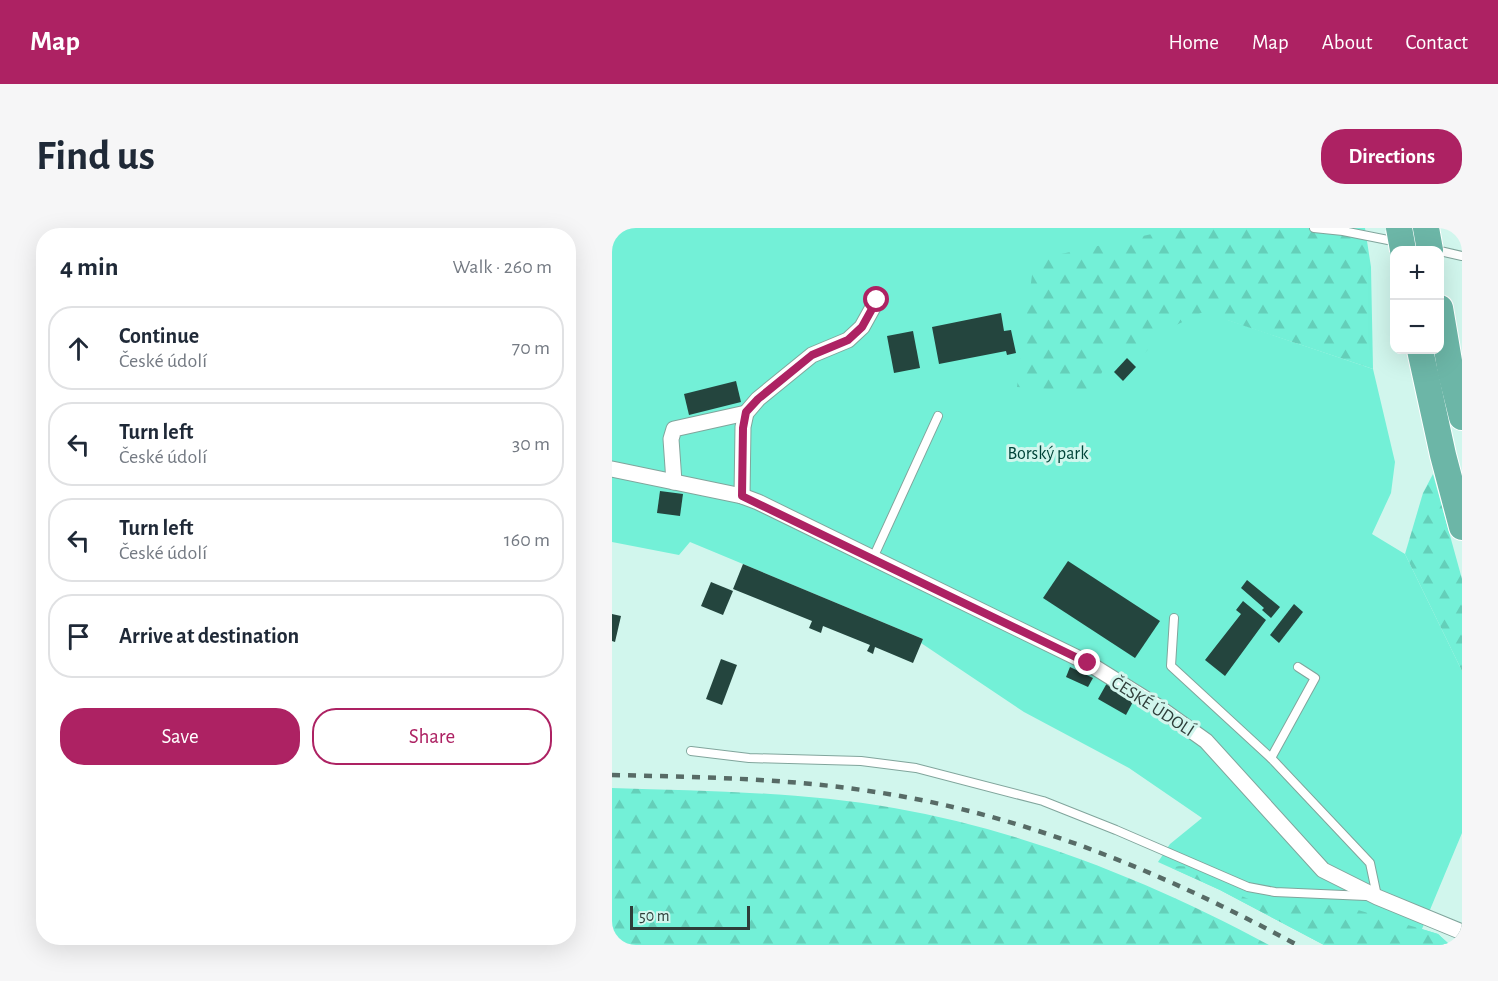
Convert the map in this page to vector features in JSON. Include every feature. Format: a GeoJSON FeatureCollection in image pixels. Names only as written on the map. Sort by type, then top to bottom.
{"type":"FeatureCollection","features":[{"type":"Feature","properties":{"kind":"highway"},"geometry":{"type":"LineString","coordinates":[[1444,332],[1462,417]]}},
{"type":"Feature","properties":{"kind":"highway"},"geometry":{"type":"LineString","coordinates":[[1421,354],[1460,520]]}},
{"type":"Feature","properties":{"kind":"street"},"geometry":{"type":"LineString","coordinates":[[742,496],[743,428],[746,412],[758,399],[812,355],[848,340],[862,327],[877,300]]}},
{"type":"Feature","properties":{"kind":"street"},"geometry":{"type":"LineString","coordinates":[[674,482],[671,439],[674,429],[746,412]]}},
{"type":"Feature","properties":{"kind":"street","name":"ČESKÉ ÚDOLÍ"},"geometry":{"type":"LineString","coordinates":[[612,469],[742,496],[1088,663],[1157,706],[1206,741],[1323,870],[1377,897],[1462,933]]}},
{"type":"Feature","properties":{"kind":"lane"},"geometry":{"type":"LineString","coordinates":[[1314,228],[1416,242]]}},
{"type":"Feature","properties":{"kind":"lane"},"geometry":{"type":"LineString","coordinates":[[1444,252],[1462,256]]}},
{"type":"Feature","properties":{"kind":"lane"},"geometry":{"type":"LineString","coordinates":[[873,558],[939,416]]}},
{"type":"Feature","properties":{"kind":"lane"},"geometry":{"type":"LineString","coordinates":[[691,751],[750,758],[861,761],[916,768],[1043,801],[1116,830],[1248,888],[1275,892],[1377,897],[1370,863],[1271,758],[1170,666],[1174,618]]}},
{"type":"Feature","properties":{"kind":"lane"},"geometry":{"type":"LineString","coordinates":[[1271,758],[1315,678],[1298,667]]}},
{"type":"Feature","properties":{"kind":"green space","name":"Borský park"},"geometry":{"type":"Polygon","coordinates":[[[612,228],[1257,228],[1228,320],[1373,369],[1395,462],[1391,493],[1372,534],[1405,554],[1462,671],[1462,833],[1422,929],[1438,934],[1450,945],[1324,945],[1220,890],[1158,862],[1170,844],[1202,818],[1129,768],[1024,712],[921,643],[923,639],[690,542],[679,555],[612,542],[612,228]]]}},
{"type":"Feature","properties":{"kind":"green space"},"geometry":{"type":"Polygon","coordinates":[[[1179,228],[1365,228],[1371,267],[1373,369],[1203,312],[1164,331],[1144,354],[1117,339],[1093,392],[1017,387],[1034,260],[1179,228]]]}},
{"type":"Feature","properties":{"kind":"green space"},"geometry":{"type":"Polygon","coordinates":[[[1433,474],[1462,579],[1462,671],[1405,554],[1423,493],[1433,474]]]}},
{"type":"Feature","properties":{"kind":"green space"},"geometry":{"type":"Polygon","coordinates":[[[612,788],[753,793],[824,799],[894,808],[943,818],[991,830],[1087,862],[1179,900],[1269,945],[612,945],[612,788]]]}},
{"type":"Feature","properties":{"kind":"green space"},"geometry":{"type":"Polygon","coordinates":[[[1191,867],[1219,880],[1232,892],[1258,903],[1311,903],[1348,907],[1438,934],[1450,945],[1324,945],[1220,890],[1172,868],[1191,867]]]}},
{"type":"Feature","properties":{"kind":"building"},"geometry":{"type":"Polygon","coordinates":[[[1001,313],[1004,331],[1011,330],[1016,353],[1007,355],[1006,351],[939,364],[932,327],[1001,313]]]}},
{"type":"Feature","properties":{"kind":"building"},"geometry":{"type":"Polygon","coordinates":[[[913,331],[920,368],[894,373],[887,336],[913,331]]]}},
{"type":"Feature","properties":{"kind":"building"},"geometry":{"type":"Polygon","coordinates":[[[1127,358],[1136,367],[1123,381],[1114,372],[1127,358]]]}},
{"type":"Feature","properties":{"kind":"building"},"geometry":{"type":"Polygon","coordinates":[[[736,381],[741,402],[689,415],[684,394],[736,381]]]}},
{"type":"Feature","properties":{"kind":"building"},"geometry":{"type":"Polygon","coordinates":[[[660,491],[683,494],[680,516],[657,513],[660,491]]]}},
{"type":"Feature","properties":{"kind":"building"},"geometry":{"type":"Polygon","coordinates":[[[1068,561],[1160,621],[1135,658],[1043,598],[1068,561]]]}},
{"type":"Feature","properties":{"kind":"building"},"geometry":{"type":"Polygon","coordinates":[[[743,564],[923,639],[913,663],[875,647],[873,654],[867,651],[870,645],[823,626],[821,633],[809,628],[812,621],[733,589],[743,564]]]}},
{"type":"Feature","properties":{"kind":"building"},"geometry":{"type":"Polygon","coordinates":[[[1247,580],[1280,607],[1271,618],[1262,610],[1264,608],[1241,588],[1247,580]]]}},
{"type":"Feature","properties":{"kind":"building"},"geometry":{"type":"Polygon","coordinates":[[[711,582],[733,591],[723,615],[701,606],[711,582]]]}},
{"type":"Feature","properties":{"kind":"building"},"geometry":{"type":"Polygon","coordinates":[[[1243,601],[1266,620],[1225,676],[1205,660],[1241,614],[1236,610],[1243,601]]]}},
{"type":"Feature","properties":{"kind":"building"},"geometry":{"type":"Polygon","coordinates":[[[1294,604],[1303,612],[1279,643],[1270,635],[1294,604]]]}},
{"type":"Feature","properties":{"kind":"building"},"geometry":{"type":"Polygon","coordinates":[[[612,614],[621,616],[615,642],[612,641],[612,614]]]}},
{"type":"Feature","properties":{"kind":"building"},"geometry":{"type":"Polygon","coordinates":[[[721,659],[737,665],[722,705],[706,699],[721,659]]]}},
{"type":"Feature","properties":{"kind":"building"},"geometry":{"type":"Polygon","coordinates":[[[1070,667],[1093,678],[1088,687],[1066,677],[1070,667]]]}},
{"type":"Feature","properties":{"kind":"building"},"geometry":{"type":"Polygon","coordinates":[[[1107,683],[1135,698],[1126,715],[1098,699],[1107,683]]]}},
{"type":"Feature","properties":{"kind":"railway"},"geometry":{"type":"LineString","coordinates":[[612,775],[737,779],[831,786],[919,800],[976,813],[1031,829],[1140,869],[1246,918],[1297,945]]}},
{"type":"Feature","properties":{"kind":"route"},"geometry":{"type":"LineString","coordinates":[[877,300],[862,327],[848,340],[812,355],[758,399],[746,412],[743,428],[742,496],[1088,663]]}}]}
